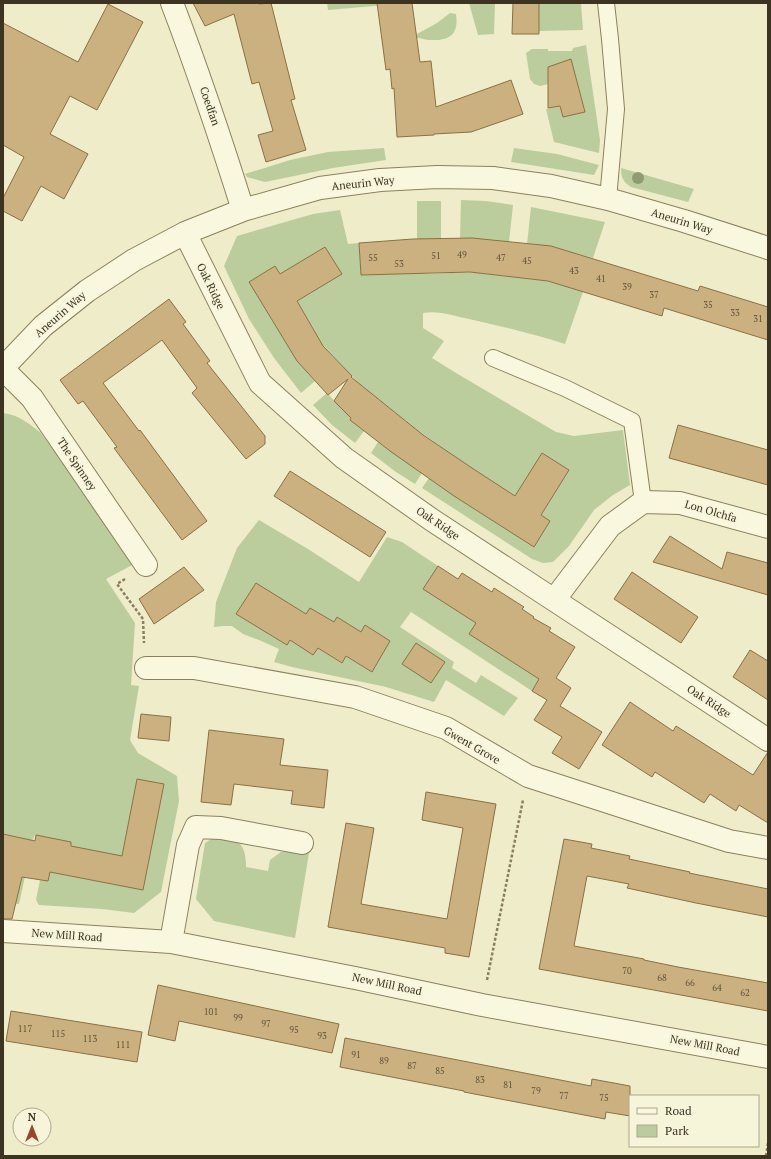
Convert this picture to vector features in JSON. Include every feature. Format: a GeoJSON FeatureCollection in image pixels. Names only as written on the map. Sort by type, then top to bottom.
{"type":"FeatureCollection","features":[{"type":"Feature","properties":{"kind":"street","name":"Coedfan"},"geometry":{"type":"LineString","coordinates":[[172,3],[201,81],[243,210]]}},
{"type":"Feature","properties":{"kind":"street","name":"Aneurin Way"},"geometry":{"type":"LineString","coordinates":[[3,369],[43,326],[87,291],[134,260],[185,233],[243,210],[320,188],[380,180],[437,177],[501,179],[551,186],[608,199],[684,221],[768,248]]}},
{"type":"Feature","properties":{"kind":"street","name":"Oak Ridge"},"geometry":{"type":"LineString","coordinates":[[185,233],[260,383],[344,458],[432,520],[768,740]]}},
{"type":"Feature","properties":{"kind":"street","name":"The Spinney"},"geometry":{"type":"LineString","coordinates":[[3,369],[32,398],[146,565]]}},
{"type":"Feature","properties":{"kind":"street"},"geometry":{"type":"LineString","coordinates":[[554,600],[610,526],[643,502]]}},
{"type":"Feature","properties":{"kind":"street","name":"Lon Olchfa"},"geometry":{"type":"LineString","coordinates":[[643,502],[680,503],[768,527]]}},
{"type":"Feature","properties":{"kind":"street","name":"Gwent Grove"},"geometry":{"type":"LineString","coordinates":[[146,668],[194,668],[355,697],[446,728],[528,776],[729,841],[768,848]]}},
{"type":"Feature","properties":{"kind":"street"},"geometry":{"type":"LineString","coordinates":[[171,942],[188,845],[196,827],[221,828],[302,843]]}},
{"type":"Feature","properties":{"kind":"street","name":"New Mill Road"},"geometry":{"type":"LineString","coordinates":[[3,932],[171,942],[482,1004],[768,1057]]}},
{"type":"Feature","properties":{"kind":"lane"},"geometry":{"type":"LineString","coordinates":[[606,3],[616,109],[608,199]]}},
{"type":"Feature","properties":{"kind":"lane"},"geometry":{"type":"LineString","coordinates":[[494,358],[565,388],[632,421],[643,502]]}},
{"type":"Feature","properties":{"kind":"path"},"geometry":{"type":"LineString","coordinates":[[146,565],[117,584],[143,619],[146,668]]}},
{"type":"Feature","properties":{"kind":"path"},"geometry":{"type":"LineString","coordinates":[[482,1004],[528,776]]}},
{"type":"Feature","properties":{"kind":"path"},"geometry":{"type":"LineString","coordinates":[[766,1156],[768,1143]]}},
{"type":"Feature","properties":{"kind":"green space"},"geometry":{"type":"Polygon","coordinates":[[[327,3],[385,3],[386,5],[328,10],[327,3]]]}},
{"type":"Feature","properties":{"kind":"green space"},"geometry":{"type":"Polygon","coordinates":[[[469,3],[495,4],[494,34],[478,35],[469,3]]]}},
{"type":"Feature","properties":{"kind":"green space"},"geometry":{"type":"Polygon","coordinates":[[[539,3],[581,3],[583,30],[539,31],[539,3]]]}},
{"type":"Feature","properties":{"kind":"green space"},"geometry":{"type":"Polygon","coordinates":[[[450,13],[456,14],[457,21],[452,35],[437,40],[417,38],[417,34],[437,23],[450,13]]]}},
{"type":"Feature","properties":{"kind":"green space"},"geometry":{"type":"Polygon","coordinates":[[[586,45],[600,140],[599,153],[554,142],[546,109],[560,106],[563,117],[585,111],[576,77],[540,86],[534,84],[530,79],[526,53],[532,49],[572,51],[573,48],[586,45]]]}},
{"type":"Feature","properties":{"kind":"green space"},"geometry":{"type":"Polygon","coordinates":[[[384,148],[386,160],[333,168],[265,182],[247,177],[245,174],[290,160],[328,152],[384,148]]]}},
{"type":"Feature","properties":{"kind":"green space"},"geometry":{"type":"Polygon","coordinates":[[[514,148],[557,154],[599,165],[594,175],[511,162],[514,148]]]}},
{"type":"Feature","properties":{"kind":"green space"},"geometry":{"type":"Polygon","coordinates":[[[621,168],[694,189],[688,202],[631,187],[623,179],[621,168]]]}},
{"type":"Feature","properties":{"kind":"green space"},"geometry":{"type":"Polygon","coordinates":[[[461,200],[486,201],[513,205],[509,242],[490,240],[486,274],[537,280],[527,244],[531,207],[605,222],[593,258],[566,251],[583,292],[565,344],[517,330],[452,315],[434,312],[423,313],[423,328],[444,341],[432,358],[556,432],[574,436],[623,430],[630,485],[613,495],[594,510],[569,546],[553,562],[543,563],[532,559],[422,488],[429,478],[469,466],[424,435],[422,473],[415,484],[371,453],[378,442],[390,451],[411,425],[371,393],[350,419],[364,431],[355,443],[332,425],[313,405],[327,393],[341,408],[362,387],[324,346],[302,366],[315,381],[301,393],[274,358],[249,319],[224,266],[237,236],[313,214],[340,210],[348,244],[359,243],[361,275],[388,274],[417,242],[417,201],[441,201],[441,239],[423,239],[424,274],[475,272],[474,238],[460,238],[461,200]],[[325,247],[280,274],[275,266],[249,282],[289,348],[316,333],[297,301],[341,274],[325,247]],[[542,453],[515,496],[484,476],[466,504],[534,547],[550,521],[541,515],[569,470],[542,453]]]}},
{"type":"Feature","properties":{"kind":"green space"},"geometry":{"type":"Polygon","coordinates":[[[3,413],[19,418],[40,432],[136,563],[106,579],[135,623],[131,685],[139,686],[130,740],[138,753],[177,776],[179,801],[161,892],[134,913],[102,909],[39,905],[36,900],[40,880],[48,881],[50,870],[65,873],[71,843],[36,835],[34,836],[19,904],[3,903],[3,878],[21,882],[31,841],[3,834],[3,413]],[[137,779],[122,856],[71,876],[143,890],[164,785],[137,779]]]}},
{"type":"Feature","properties":{"kind":"green space"},"geometry":{"type":"Polygon","coordinates":[[[259,520],[359,582],[387,537],[402,542],[438,566],[476,623],[499,653],[525,670],[544,671],[532,691],[411,612],[400,627],[454,662],[452,668],[476,683],[481,675],[518,698],[504,716],[446,680],[434,702],[386,687],[274,662],[279,649],[243,634],[232,626],[214,627],[216,602],[237,548],[259,520]],[[256,583],[236,614],[287,645],[290,640],[313,655],[318,648],[341,663],[346,656],[372,672],[390,641],[365,625],[361,632],[337,617],[334,622],[306,614],[256,583]],[[416,643],[402,664],[431,683],[445,662],[416,643]]]}},
{"type":"Feature","properties":{"kind":"green space"},"geometry":{"type":"Polygon","coordinates":[[[219,837],[233,839],[241,845],[245,856],[246,867],[268,871],[270,860],[281,852],[292,851],[309,853],[295,938],[214,921],[196,899],[205,843],[211,839],[219,837]]]}},
{"type":"Feature","properties":{"kind":"building"},"geometry":{"type":"Polygon","coordinates":[[[193,3],[271,3],[295,99],[291,100],[306,150],[266,162],[258,135],[273,131],[259,82],[252,84],[234,14],[205,26],[193,3]]]}},
{"type":"Feature","properties":{"kind":"building"},"geometry":{"type":"Polygon","coordinates":[[[377,3],[412,3],[420,62],[431,61],[436,107],[511,80],[523,114],[471,132],[397,137],[394,88],[392,89],[390,69],[386,70],[377,3]]]}},
{"type":"Feature","properties":{"kind":"building"},"geometry":{"type":"Polygon","coordinates":[[[513,3],[539,3],[539,34],[512,34],[513,3]]]}},
{"type":"Feature","properties":{"kind":"building"},"geometry":{"type":"Polygon","coordinates":[[[108,4],[143,22],[97,110],[70,96],[50,134],[88,154],[64,199],[41,186],[22,221],[3,211],[3,198],[24,157],[3,145],[3,23],[78,62],[108,4]]]}},
{"type":"Feature","properties":{"kind":"building"},"geometry":{"type":"Polygon","coordinates":[[[571,59],[585,112],[563,117],[560,106],[548,108],[548,67],[571,59]]]}},
{"type":"Feature","properties":{"kind":"building"},"geometry":{"type":"Polygon","coordinates":[[[472,238],[551,246],[698,291],[700,286],[768,307],[768,340],[664,308],[662,316],[548,281],[470,272],[361,275],[359,243],[413,239],[472,238]]]}},
{"type":"Feature","properties":{"kind":"building"},"geometry":{"type":"Polygon","coordinates":[[[325,247],[342,274],[297,301],[323,346],[352,376],[351,377],[423,435],[515,496],[542,453],[569,470],[541,515],[550,521],[534,547],[454,496],[390,451],[350,420],[351,418],[334,401],[348,379],[328,395],[297,361],[249,282],[275,266],[280,274],[325,247]]]}},
{"type":"Feature","properties":{"kind":"building"},"geometry":{"type":"Polygon","coordinates":[[[169,299],[186,322],[183,324],[210,361],[207,363],[265,436],[265,444],[246,459],[192,393],[197,388],[162,340],[103,383],[139,431],[140,430],[207,521],[182,540],[114,448],[117,447],[83,401],[78,404],[60,380],[169,299]]]}},
{"type":"Feature","properties":{"kind":"building"},"geometry":{"type":"Polygon","coordinates":[[[678,425],[768,450],[768,485],[669,458],[678,425]]]}},
{"type":"Feature","properties":{"kind":"building"},"geometry":{"type":"Polygon","coordinates":[[[290,471],[386,532],[370,557],[274,496],[290,471]]]}},
{"type":"Feature","properties":{"kind":"building"},"geometry":{"type":"Polygon","coordinates":[[[670,536],[722,569],[727,552],[768,563],[768,595],[653,562],[670,536]]]}},
{"type":"Feature","properties":{"kind":"building"},"geometry":{"type":"Polygon","coordinates":[[[438,566],[458,579],[462,573],[492,592],[494,588],[524,607],[522,609],[534,617],[533,618],[551,628],[549,631],[575,647],[556,678],[571,688],[560,706],[602,732],[579,769],[552,753],[562,737],[534,720],[547,700],[532,691],[539,679],[469,634],[476,623],[423,589],[438,566]]]}},
{"type":"Feature","properties":{"kind":"building"},"geometry":{"type":"Polygon","coordinates":[[[184,567],[204,590],[154,624],[139,599],[184,567]]]}},
{"type":"Feature","properties":{"kind":"building"},"geometry":{"type":"Polygon","coordinates":[[[632,572],[698,617],[681,643],[614,599],[632,572]]]}},
{"type":"Feature","properties":{"kind":"building"},"geometry":{"type":"Polygon","coordinates":[[[256,583],[306,614],[310,608],[334,622],[337,617],[361,632],[365,625],[390,641],[372,672],[346,656],[342,663],[318,648],[313,655],[290,640],[287,645],[236,614],[256,583]]]}},
{"type":"Feature","properties":{"kind":"building"},"geometry":{"type":"Polygon","coordinates":[[[416,643],[445,662],[431,683],[402,664],[416,643]]]}},
{"type":"Feature","properties":{"kind":"building"},"geometry":{"type":"Polygon","coordinates":[[[750,650],[768,661],[768,700],[733,677],[750,650]]]}},
{"type":"Feature","properties":{"kind":"building"},"geometry":{"type":"Polygon","coordinates":[[[630,702],[673,731],[676,726],[753,775],[768,752],[768,823],[739,805],[736,811],[710,794],[704,803],[655,772],[652,777],[602,745],[630,702]]]}},
{"type":"Feature","properties":{"kind":"building"},"geometry":{"type":"Polygon","coordinates":[[[141,714],[171,717],[169,741],[138,738],[141,714]]]}},
{"type":"Feature","properties":{"kind":"building"},"geometry":{"type":"Polygon","coordinates":[[[209,730],[284,739],[280,765],[328,770],[324,808],[291,804],[293,791],[234,784],[231,805],[201,802],[209,730]]]}},
{"type":"Feature","properties":{"kind":"building"},"geometry":{"type":"Polygon","coordinates":[[[137,779],[164,784],[143,890],[50,872],[48,881],[22,877],[12,919],[3,919],[3,834],[35,841],[36,835],[71,842],[71,846],[122,856],[137,779]]]}},
{"type":"Feature","properties":{"kind":"building"},"geometry":{"type":"Polygon","coordinates":[[[426,792],[496,804],[469,957],[445,953],[445,948],[328,927],[346,823],[374,828],[361,904],[447,919],[463,828],[422,820],[426,792]]]}},
{"type":"Feature","properties":{"kind":"building"},"geometry":{"type":"Polygon","coordinates":[[[564,839],[592,844],[591,848],[630,856],[629,859],[768,889],[768,917],[627,888],[629,884],[587,876],[574,946],[768,983],[768,1011],[539,969],[564,839]]]}},
{"type":"Feature","properties":{"kind":"building"},"geometry":{"type":"Polygon","coordinates":[[[158,985],[339,1024],[332,1053],[179,1021],[175,1041],[148,1035],[158,985]]]}},
{"type":"Feature","properties":{"kind":"building"},"geometry":{"type":"Polygon","coordinates":[[[11,1011],[142,1032],[137,1062],[6,1041],[11,1011]]]}},
{"type":"Feature","properties":{"kind":"building"},"geometry":{"type":"Polygon","coordinates":[[[345,1038],[591,1086],[592,1079],[630,1086],[629,1116],[606,1112],[605,1119],[340,1067],[345,1038]]]}}]}
